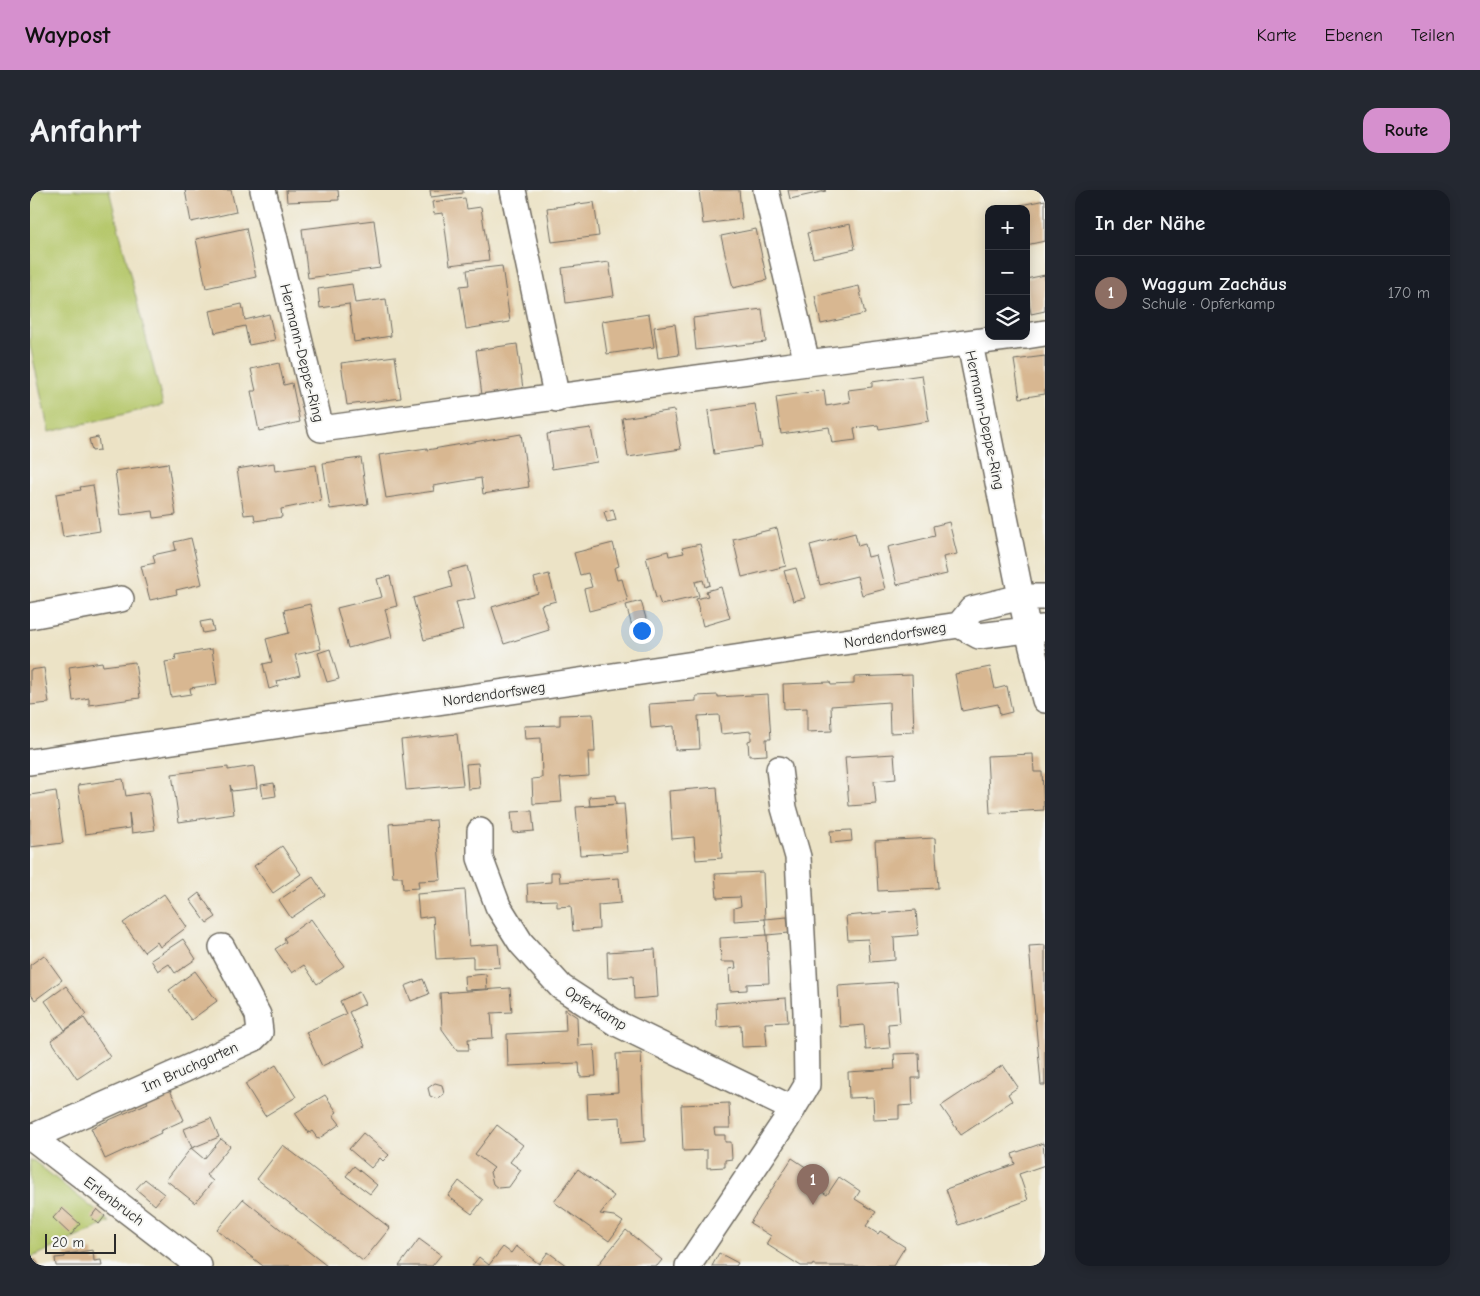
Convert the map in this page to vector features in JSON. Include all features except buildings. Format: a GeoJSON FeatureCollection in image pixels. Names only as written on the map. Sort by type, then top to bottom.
{"type":"FeatureCollection","features":[{"type":"Feature","properties":{"kind":"street","name":"Hermann-Deppe-Ring"},"geometry":{"type":"LineString","coordinates":[[263,190],[321,429],[807,363],[970,344],[1033,597],[1045,700]]}},
{"type":"Feature","properties":{"kind":"street"},"geometry":{"type":"LineString","coordinates":[[513,190],[557,398]]}},
{"type":"Feature","properties":{"kind":"street"},"geometry":{"type":"LineString","coordinates":[[766,190],[807,363]]}},
{"type":"Feature","properties":{"kind":"street"},"geometry":{"type":"LineString","coordinates":[[1030,335],[1045,333]]}},
{"type":"Feature","properties":{"kind":"street"},"geometry":{"type":"LineString","coordinates":[[970,344],[996,340]]}},
{"type":"Feature","properties":{"kind":"street","name":"Nordendorfsweg"},"geometry":{"type":"LineString","coordinates":[[958,625],[972,609],[1033,597]]}},
{"type":"Feature","properties":{"kind":"street"},"geometry":{"type":"LineString","coordinates":[[30,616],[121,599]]}},
{"type":"Feature","properties":{"kind":"street","name":"Nordendorfsweg"},"geometry":{"type":"LineString","coordinates":[[30,762],[958,625],[979,636],[1036,630]]}},
{"type":"Feature","properties":{"kind":"street"},"geometry":{"type":"LineString","coordinates":[[688,1266],[807,1085],[806,1012],[798,857],[784,808],[779,769]]}},
{"type":"Feature","properties":{"kind":"street","name":"Opferkamp"},"geometry":{"type":"LineString","coordinates":[[480,832],[480,858],[498,906],[521,943],[561,987],[616,1023],[793,1109]]}},
{"type":"Feature","properties":{"kind":"street","name":"Im Bruchgarten"},"geometry":{"type":"LineString","coordinates":[[30,1137],[253,1039],[260,1032],[258,1015],[222,947]]}},
{"type":"Feature","properties":{"kind":"street","name":"Erlenbruch"},"geometry":{"type":"LineString","coordinates":[[30,1137],[199,1266]]}},
{"type":"Feature","properties":{"kind":"green space"},"geometry":{"type":"Polygon","coordinates":[[[30,190],[109,190],[163,405],[49,432],[30,345],[30,190]]]}},
{"type":"Feature","properties":{"kind":"green space"},"geometry":{"type":"Polygon","coordinates":[[[30,1160],[34,1161],[110,1222],[30,1258],[30,1160]]]}},
{"type":"Feature","properties":{"kind":"place","name":"Waggum Zachäus"},"geometry":{"type":"Point","coordinates":[813,1205]}}]}
